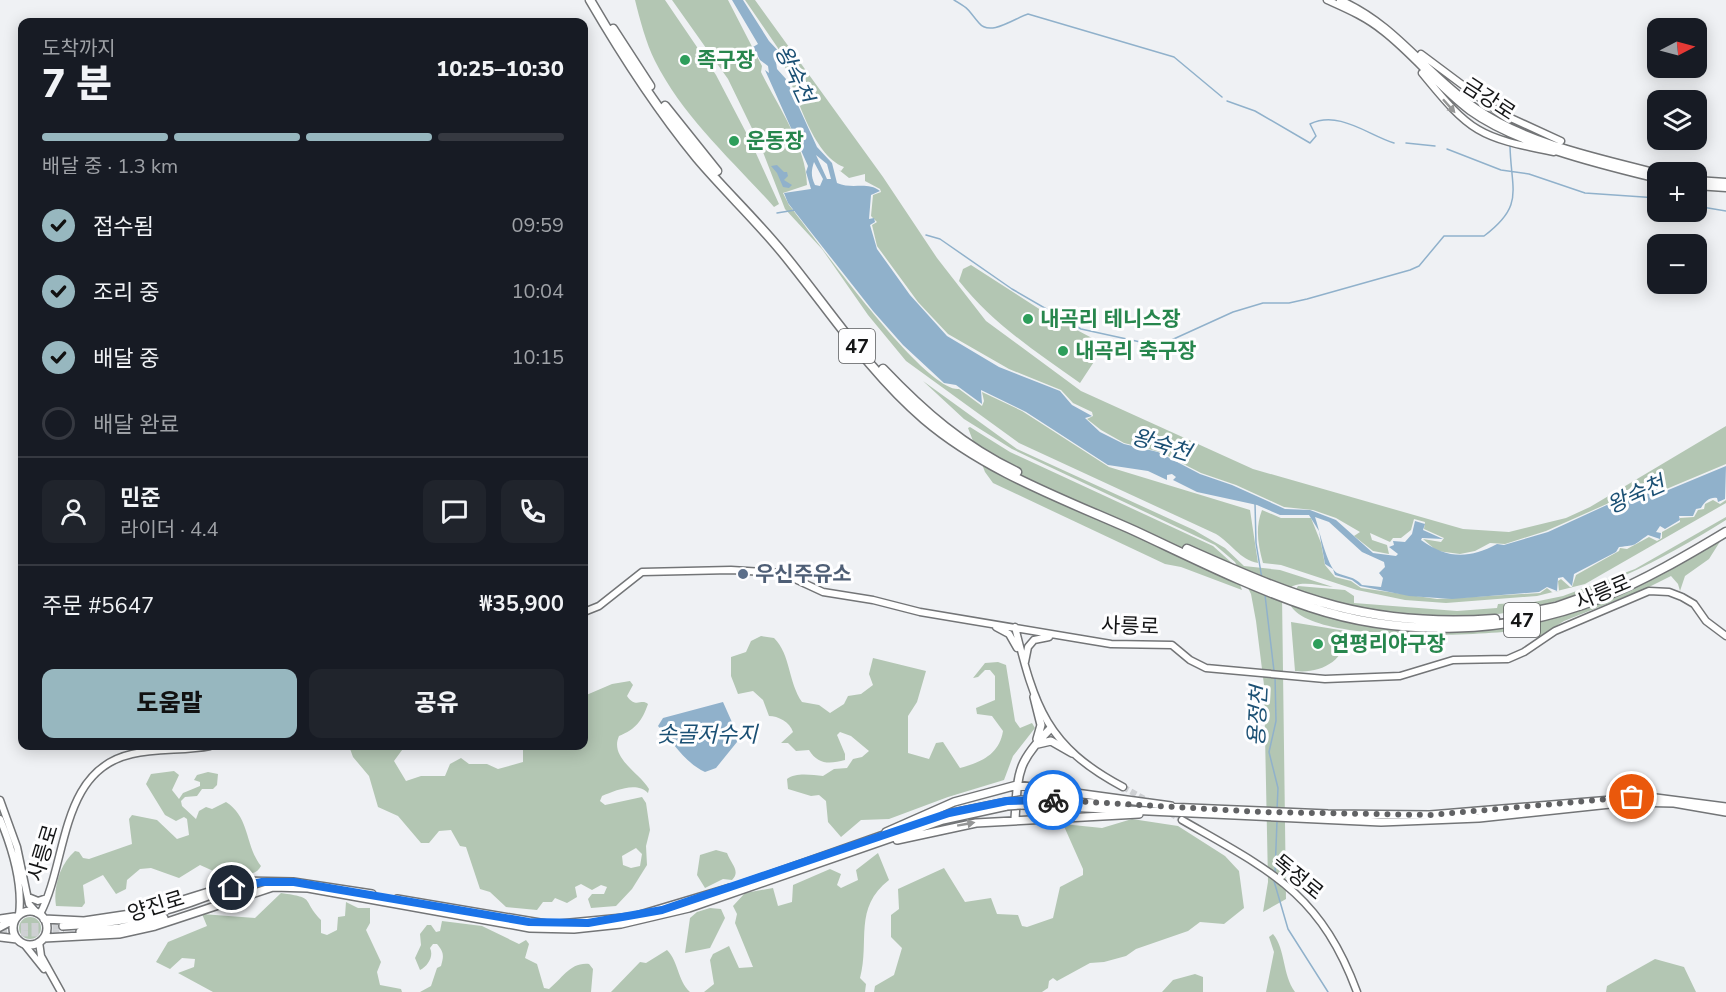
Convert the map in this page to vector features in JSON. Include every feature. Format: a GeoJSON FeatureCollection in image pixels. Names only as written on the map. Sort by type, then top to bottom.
{"type":"FeatureCollection","features":[{"type":"Feature","properties":{"kind":"highway","name":"47"},"geometry":{"type":"LineString","coordinates":[[590,0],[641,84],[687,145],[776,244],[886,381],[925,419],[960,446],[1002,471],[1302,601],[1348,617],[1425,627],[1484,625],[1562,612],[1624,588],[1726,532]]}},
{"type":"Feature","properties":{"kind":"highway","name":"47"},"geometry":{"type":"LineString","coordinates":[[597,0],[648,84],[681,129],[784,247],[880,366],[915,403],[945,428],[1006,466],[1226,569]]}},
{"type":"Feature","properties":{"kind":"highway","name":"47"},"geometry":{"type":"LineString","coordinates":[[1302,601],[1396,619],[1462,621],[1524,614],[1556,607],[1619,585],[1688,549],[1726,525]]}},
{"type":"Feature","properties":{"kind":"main road"},"geometry":{"type":"LineString","coordinates":[[1033,746],[1041,725],[1034,697]]}},
{"type":"Feature","properties":{"kind":"main road"},"geometry":{"type":"LineString","coordinates":[[1015,819],[1017,785],[1023,761],[1033,746],[1050,729]]}},
{"type":"Feature","properties":{"kind":"main road"},"geometry":{"type":"LineString","coordinates":[[1033,746],[1051,741],[1072,753]]}},
{"type":"Feature","properties":{"kind":"main road"},"geometry":{"type":"LineString","coordinates":[[856,845],[954,802],[1017,785],[1098,794],[1185,810]]}},
{"type":"Feature","properties":{"kind":"main road","name":"양진로"},"geometry":{"type":"LineString","coordinates":[[1297,816],[1430,815],[1648,796],[1726,807]]}},
{"type":"Feature","properties":{"kind":"main road","name":"양진로"},"geometry":{"type":"LineString","coordinates":[[40,915],[84,921],[152,910],[231,884],[294,882],[335,887],[529,922],[588,923],[662,910],[949,813],[1021,803],[1433,820],[1629,802],[1674,803],[1726,812]]}},
{"type":"Feature","properties":{"kind":"main road","name":"양진로"},"geometry":{"type":"LineString","coordinates":[[41,940],[127,932],[273,887],[308,888],[530,928],[574,929],[621,924],[660,916],[943,820],[1007,804]]}},
{"type":"Feature","properties":{"kind":"main road"},"geometry":{"type":"LineString","coordinates":[[848,853],[948,827],[1015,819],[1185,810]]}},
{"type":"Feature","properties":{"kind":"main road"},"geometry":{"type":"LineString","coordinates":[[262,882],[232,888],[142,918],[64,929],[142,924],[228,896],[273,887]]}},
{"type":"Feature","properties":{"kind":"main road"},"geometry":{"type":"LineString","coordinates":[[0,927],[28,911],[40,915],[47,928],[41,940],[24,944],[17,939],[0,937]]}},
{"type":"Feature","properties":{"kind":"main road"},"geometry":{"type":"LineString","coordinates":[[0,919],[17,917]]}},
{"type":"Feature","properties":{"kind":"main road"},"geometry":{"type":"LineString","coordinates":[[17,917],[13,929],[17,939]]}},
{"type":"Feature","properties":{"kind":"street","name":"금강로"},"geometry":{"type":"LineString","coordinates":[[1327,0],[1366,19],[1383,31],[1457,101],[1487,122],[1519,137],[1647,170]]}},
{"type":"Feature","properties":{"kind":"street"},"geometry":{"type":"LineString","coordinates":[[1340,0],[1360,9],[1391,30],[1500,113],[1594,158]]}},
{"type":"Feature","properties":{"kind":"street"},"geometry":{"type":"LineString","coordinates":[[1383,31],[1472,128],[1499,141],[1594,158]]}},
{"type":"Feature","properties":{"kind":"street","name":"금강로"},"geometry":{"type":"LineString","coordinates":[[1594,158],[1647,175]]}},
{"type":"Feature","properties":{"kind":"street"},"geometry":{"type":"LineString","coordinates":[[1707,181],[1726,182]]}},
{"type":"Feature","properties":{"kind":"street"},"geometry":{"type":"LineString","coordinates":[[1707,187],[1726,188]]}},
{"type":"Feature","properties":{"kind":"street","name":"사릉로"},"geometry":{"type":"LineString","coordinates":[[588,610],[599,606],[642,572],[731,570],[782,573],[823,592],[873,600],[920,612],[1111,644],[1160,642],[1172,645],[1190,660],[1206,668],[1325,679],[1400,676],[1453,660],[1508,659],[1524,652],[1555,631],[1649,591],[1669,592],[1694,604],[1706,621],[1726,636]]}},
{"type":"Feature","properties":{"kind":"street"},"geometry":{"type":"LineString","coordinates":[[982,621],[1009,634],[1024,665]]}},
{"type":"Feature","properties":{"kind":"street"},"geometry":{"type":"LineString","coordinates":[[1015,627],[1034,697],[1050,729],[1072,753],[1123,787]]}},
{"type":"Feature","properties":{"kind":"street"},"geometry":{"type":"LineString","coordinates":[[1024,665],[1028,647],[1034,640],[1041,637],[1067,637]]}},
{"type":"Feature","properties":{"kind":"street","name":"사릉로"},"geometry":{"type":"LineString","coordinates":[[40,915],[76,801],[90,777],[132,754],[189,750]]}},
{"type":"Feature","properties":{"kind":"street"},"geometry":{"type":"LineString","coordinates":[[0,800],[17,847],[29,904],[40,915]]}},
{"type":"Feature","properties":{"kind":"street"},"geometry":{"type":"LineString","coordinates":[[0,819],[14,860],[19,887],[17,917]]}},
{"type":"Feature","properties":{"kind":"street","name":"독정로"},"geometry":{"type":"LineString","coordinates":[[1182,820],[1259,866],[1295,892],[1315,912],[1331,933],[1357,992]]}},
{"type":"Feature","properties":{"kind":"street"},"geometry":{"type":"LineString","coordinates":[[28,896],[38,901],[47,898]]}},
{"type":"Feature","properties":{"kind":"street"},"geometry":{"type":"LineString","coordinates":[[41,940],[40,956],[50,976]]}},
{"type":"Feature","properties":{"kind":"street"},"geometry":{"type":"LineString","coordinates":[[24,944],[61,992]]}},
{"type":"Feature","properties":{"kind":"green space"},"geometry":{"type":"Polygon","coordinates":[[[635,0],[665,0],[716,75],[750,140],[779,204],[774,207],[694,120],[680,101],[652,54],[635,0]]]}},
{"type":"Feature","properties":{"kind":"green space"},"geometry":{"type":"Polygon","coordinates":[[[672,0],[728,0],[762,66],[761,72],[802,155],[807,185],[783,193],[789,205],[870,310],[921,366],[943,383],[959,389],[982,406],[984,401],[982,392],[1022,411],[1109,467],[1250,510],[1258,563],[1241,555],[1216,534],[1019,443],[906,361],[868,315],[822,249],[785,209],[761,147],[728,79],[672,0]]]}},
{"type":"Feature","properties":{"kind":"green space"},"geometry":{"type":"Polygon","coordinates":[[[745,0],[755,0],[883,177],[937,258],[986,321],[1081,391],[1253,469],[1463,529],[1509,532],[1566,518],[1590,507],[1726,426],[1726,464],[1664,490],[1657,484],[1647,491],[1627,497],[1624,502],[1617,500],[1615,504],[1609,503],[1546,531],[1505,544],[1490,543],[1475,551],[1460,554],[1437,551],[1423,539],[1441,542],[1444,538],[1424,529],[1425,522],[1414,519],[1411,530],[1401,538],[1393,538],[1390,542],[1370,533],[1372,540],[1387,545],[1389,554],[1373,551],[1354,536],[1360,532],[1336,518],[1313,510],[1284,507],[1236,485],[1201,473],[1160,452],[1124,443],[1087,419],[1093,416],[1092,412],[1073,403],[1061,390],[1009,369],[948,334],[918,302],[877,246],[872,225],[877,222],[871,216],[873,195],[881,192],[880,189],[865,181],[865,174],[849,178],[839,170],[841,171],[844,167],[823,150],[806,121],[783,62],[784,57],[745,0]]]}},
{"type":"Feature","properties":{"kind":"green space"},"geometry":{"type":"Polygon","coordinates":[[[971,265],[1047,314],[1105,345],[1080,383],[1000,324],[972,296],[959,281],[963,269],[971,265]]]}},
{"type":"Feature","properties":{"kind":"green space"},"geometry":{"type":"Polygon","coordinates":[[[923,381],[1017,449],[1194,530],[1225,548],[1244,566],[1280,570],[1333,587],[1299,584],[1282,595],[1286,899],[1263,912],[1268,882],[1264,685],[1251,594],[1235,562],[1215,545],[1012,449],[964,419],[923,381]]]}},
{"type":"Feature","properties":{"kind":"green space"},"geometry":{"type":"Polygon","coordinates":[[[970,427],[1010,452],[1213,546],[1232,563],[1242,590],[1181,567],[1165,564],[993,483],[985,472],[968,428],[970,427]]]}},
{"type":"Feature","properties":{"kind":"green space"},"geometry":{"type":"Polygon","coordinates":[[[1713,500],[1720,504],[1726,500],[1726,503],[1585,584],[1559,591],[1558,581],[1561,579],[1572,587],[1576,575],[1619,551],[1620,548],[1627,549],[1649,537],[1657,541],[1662,538],[1662,532],[1680,522],[1680,518],[1694,517],[1698,510],[1704,509],[1705,504],[1713,500]]]}},
{"type":"Feature","properties":{"kind":"green space"},"geometry":{"type":"Polygon","coordinates":[[[1262,510],[1281,518],[1311,518],[1321,543],[1325,565],[1335,577],[1351,581],[1361,588],[1437,599],[1540,593],[1547,588],[1554,592],[1537,596],[1446,603],[1405,600],[1357,590],[1281,565],[1263,563],[1258,523],[1262,510]]]}},
{"type":"Feature","properties":{"kind":"green space"},"geometry":{"type":"Polygon","coordinates":[[[1726,517],[1726,520],[1683,546],[1640,568],[1597,587],[1553,602],[1508,612],[1462,617],[1414,617],[1348,607],[1305,594],[1300,608],[1339,620],[1379,628],[1420,632],[1462,632],[1503,628],[1544,621],[1584,610],[1621,595],[1721,540],[1709,559],[1685,576],[1680,591],[1678,584],[1671,576],[1564,621],[1539,637],[1535,628],[1443,635],[1361,631],[1326,625],[1301,615],[1289,601],[1298,586],[1345,590],[1354,596],[1354,603],[1457,611],[1497,608],[1498,604],[1534,602],[1563,596],[1635,569],[1726,517]]]}},
{"type":"Feature","properties":{"kind":"green space","name":"연평리야구장"},"geometry":{"type":"Polygon","coordinates":[[[1291,622],[1346,631],[1343,650],[1331,663],[1323,667],[1295,671],[1291,622]]]}},
{"type":"Feature","properties":{"kind":"green space"},"geometry":{"type":"Polygon","coordinates":[[[761,636],[774,638],[780,645],[802,702],[819,705],[830,713],[844,704],[848,696],[861,694],[873,685],[869,674],[873,658],[926,671],[917,702],[908,716],[908,753],[929,759],[936,743],[943,742],[960,768],[982,760],[993,752],[998,746],[1003,731],[992,716],[977,714],[976,708],[995,700],[995,676],[990,670],[985,670],[978,677],[973,678],[985,663],[998,662],[1006,665],[1015,721],[1020,728],[1032,723],[1035,728],[1013,756],[1004,780],[948,797],[889,819],[861,820],[841,837],[828,822],[826,801],[819,795],[811,796],[788,789],[787,779],[799,775],[823,776],[834,769],[847,768],[853,759],[862,757],[869,751],[851,736],[840,732],[837,735],[845,754],[845,760],[840,761],[829,763],[820,761],[809,750],[796,751],[788,743],[781,743],[793,732],[789,725],[780,718],[769,716],[763,700],[753,691],[738,694],[731,676],[731,657],[746,652],[751,641],[761,636]]]}},
{"type":"Feature","properties":{"kind":"green space"},"geometry":{"type":"Polygon","coordinates":[[[630,681],[633,685],[627,696],[630,700],[648,704],[638,724],[619,736],[617,744],[622,758],[645,783],[649,789],[648,793],[643,789],[625,788],[602,796],[600,801],[605,805],[642,797],[646,803],[650,830],[646,846],[647,865],[632,889],[616,906],[591,908],[588,899],[592,894],[604,894],[607,887],[601,885],[592,890],[581,884],[575,887],[577,897],[567,903],[555,898],[552,902],[543,902],[537,910],[506,907],[490,892],[480,889],[466,847],[460,846],[451,830],[439,831],[429,843],[421,843],[398,816],[378,807],[369,776],[353,757],[350,750],[402,750],[394,761],[406,781],[421,776],[445,776],[450,764],[461,758],[469,764],[487,764],[498,769],[523,762],[523,750],[588,750],[588,694],[612,684],[630,681]],[[636,848],[622,856],[623,865],[631,868],[640,866],[642,854],[636,848]]]}},
{"type":"Feature","properties":{"kind":"green space"},"geometry":{"type":"Polygon","coordinates":[[[174,771],[179,775],[172,790],[179,799],[183,793],[200,786],[200,782],[194,780],[197,775],[208,772],[218,774],[217,785],[213,789],[202,789],[197,796],[185,797],[181,801],[182,806],[196,819],[199,811],[206,807],[212,809],[226,802],[234,808],[261,866],[258,870],[254,873],[247,873],[231,870],[220,874],[200,865],[179,878],[151,868],[140,869],[127,880],[126,889],[116,894],[103,875],[83,885],[85,903],[82,907],[56,906],[59,876],[70,856],[75,851],[79,852],[83,858],[89,859],[132,844],[129,819],[132,815],[157,820],[177,839],[189,835],[187,819],[184,817],[176,821],[165,815],[146,784],[151,774],[174,771]]]}},
{"type":"Feature","properties":{"kind":"green space"},"geometry":{"type":"Polygon","coordinates":[[[1132,819],[1178,826],[1225,856],[1239,871],[1244,908],[1224,924],[1200,922],[1188,931],[1136,949],[1126,956],[1090,963],[1057,981],[1053,978],[1049,981],[1048,988],[1042,992],[874,992],[875,986],[894,975],[902,948],[891,937],[891,915],[899,909],[898,889],[944,868],[965,902],[991,898],[997,914],[1018,915],[1022,926],[1027,927],[1053,918],[1060,887],[1083,875],[1083,869],[1063,824],[1102,828],[1132,819]]]}},
{"type":"Feature","properties":{"kind":"green space"},"geometry":{"type":"Polygon","coordinates":[[[716,850],[727,853],[736,874],[732,880],[723,879],[705,888],[697,875],[700,855],[716,850]]]}},
{"type":"Feature","properties":{"kind":"green space"},"geometry":{"type":"Polygon","coordinates":[[[878,853],[889,880],[878,891],[867,914],[860,978],[866,984],[865,992],[704,992],[714,984],[710,960],[713,954],[729,946],[739,968],[753,967],[735,923],[737,914],[733,906],[745,893],[773,888],[778,906],[792,902],[793,885],[830,869],[841,874],[837,885],[841,888],[858,880],[856,870],[878,853]]]}},
{"type":"Feature","properties":{"kind":"green space"},"geometry":{"type":"Polygon","coordinates":[[[281,893],[300,896],[307,900],[321,920],[321,933],[327,935],[337,930],[338,917],[345,916],[346,902],[358,908],[370,908],[370,923],[366,930],[381,962],[377,972],[380,985],[401,989],[402,992],[213,992],[178,973],[194,967],[195,959],[182,958],[170,969],[156,962],[168,942],[207,926],[202,914],[255,918],[281,893]]]}},
{"type":"Feature","properties":{"kind":"green space"},"geometry":{"type":"Polygon","coordinates":[[[710,908],[721,909],[725,918],[710,948],[685,953],[690,918],[697,912],[710,908]]]}},
{"type":"Feature","properties":{"kind":"green space"},"geometry":{"type":"Polygon","coordinates":[[[30,917],[38,920],[41,928],[38,936],[30,939],[22,936],[19,928],[22,920],[30,917]]]}},
{"type":"Feature","properties":{"kind":"green space"},"geometry":{"type":"Polygon","coordinates":[[[442,921],[482,926],[519,944],[526,940],[529,944],[525,958],[537,964],[544,988],[549,989],[571,968],[589,964],[593,969],[591,992],[420,992],[431,986],[443,957],[437,944],[433,944],[430,948],[430,960],[420,970],[415,958],[421,945],[420,934],[427,925],[431,925],[436,932],[440,931],[442,921]]]}},
{"type":"Feature","properties":{"kind":"green space"},"geometry":{"type":"Polygon","coordinates":[[[1273,934],[1280,947],[1288,978],[1295,992],[1266,992],[1274,952],[1269,937],[1273,934]]]}},
{"type":"Feature","properties":{"kind":"green space"},"geometry":{"type":"Polygon","coordinates":[[[667,950],[690,992],[611,992],[640,962],[646,963],[667,950]]]}},
{"type":"Feature","properties":{"kind":"green space"},"geometry":{"type":"Polygon","coordinates":[[[1655,959],[1684,967],[1696,992],[1606,992],[1607,986],[1655,959]]]}},
{"type":"Feature","properties":{"kind":"green space"},"geometry":{"type":"Polygon","coordinates":[[[1195,974],[1203,977],[1203,992],[1162,992],[1173,980],[1195,974]]]}},
{"type":"Feature","properties":{"kind":"water"},"geometry":{"type":"Polygon","coordinates":[[[732,0],[743,0],[769,41],[783,56],[782,62],[775,55],[777,69],[786,79],[817,147],[832,163],[837,183],[870,187],[880,191],[871,195],[869,219],[874,218],[875,222],[870,225],[877,249],[910,295],[947,336],[999,367],[1060,391],[1072,405],[1092,416],[1085,418],[1100,432],[1124,444],[1158,452],[1200,474],[1232,485],[1285,509],[1310,510],[1336,520],[1373,553],[1396,556],[1398,554],[1389,547],[1394,545],[1393,541],[1405,542],[1412,534],[1415,521],[1425,524],[1423,530],[1443,539],[1422,538],[1421,540],[1449,554],[1468,554],[1497,544],[1504,545],[1548,532],[1609,504],[1614,506],[1617,501],[1621,504],[1627,498],[1650,493],[1659,485],[1661,493],[1726,466],[1725,499],[1718,502],[1717,498],[1710,499],[1701,508],[1696,509],[1693,516],[1679,516],[1680,520],[1665,529],[1660,526],[1656,532],[1661,533],[1660,539],[1648,535],[1635,544],[1619,547],[1616,552],[1574,574],[1572,586],[1563,577],[1558,578],[1557,591],[1547,587],[1539,592],[1452,599],[1409,596],[1360,586],[1352,580],[1335,575],[1333,569],[1325,564],[1319,531],[1309,515],[1280,515],[1257,505],[1197,492],[1173,480],[1176,477],[1172,474],[1167,475],[1167,480],[1148,471],[1108,465],[1026,412],[981,390],[982,404],[956,385],[944,383],[903,345],[873,311],[788,203],[784,193],[811,189],[806,172],[808,166],[765,70],[769,73],[768,66],[760,60],[753,47],[758,44],[732,0]],[[816,155],[827,179],[831,179],[827,164],[816,155]],[[814,162],[812,174],[815,185],[820,186],[823,179],[814,162]],[[1315,517],[1327,556],[1337,573],[1353,578],[1362,585],[1381,587],[1383,578],[1379,573],[1385,567],[1384,562],[1362,552],[1329,522],[1315,517]]]}},
{"type":"Feature","properties":{"kind":"water"},"geometry":{"type":"Polygon","coordinates":[[[777,165],[787,172],[788,176],[784,180],[792,185],[789,188],[783,187],[771,166],[777,165]]]}},
{"type":"Feature","properties":{"kind":"water","name":"솟골저수지"},"geometry":{"type":"Polygon","coordinates":[[[723,702],[735,729],[737,742],[716,768],[705,772],[685,757],[658,726],[663,718],[723,702]]]}},
{"type":"Feature","properties":{"kind":"waterway"},"geometry":{"type":"LineString","coordinates":[[954,0],[966,8],[984,27],[1003,25],[1028,14],[1174,57],[1222,97]]}},
{"type":"Feature","properties":{"kind":"waterway"},"geometry":{"type":"LineString","coordinates":[[1227,101],[1255,111],[1310,143],[1316,136],[1310,124],[1321,120],[1353,125],[1394,143]]}},
{"type":"Feature","properties":{"kind":"waterway"},"geometry":{"type":"LineString","coordinates":[[1508,114],[1510,106]]}},
{"type":"Feature","properties":{"kind":"waterway"},"geometry":{"type":"LineString","coordinates":[[1406,143],[1435,146]]}},
{"type":"Feature","properties":{"kind":"waterway"},"geometry":{"type":"LineString","coordinates":[[926,235],[940,239],[1012,289],[1081,329],[1145,343],[1167,342],[1233,312],[1263,303],[1289,303],[1307,299],[1410,270],[1419,266],[1444,236],[1484,236],[1497,225],[1511,206],[1513,186],[1510,146]]}},
{"type":"Feature","properties":{"kind":"waterway"},"geometry":{"type":"LineString","coordinates":[[1447,149],[1501,170],[1529,174],[1585,193],[1647,197]]}},
{"type":"Feature","properties":{"kind":"waterway"},"geometry":{"type":"LineString","coordinates":[[1707,208],[1726,211]]}},
{"type":"Feature","properties":{"kind":"waterway"},"geometry":{"type":"LineString","coordinates":[[777,213],[795,210]]}},
{"type":"Feature","properties":{"kind":"waterway","name":"용정천"},"geometry":{"type":"LineString","coordinates":[[1255,503],[1256,543],[1262,579]]}},
{"type":"Feature","properties":{"kind":"waterway","name":"용정천"},"geometry":{"type":"LineString","coordinates":[[1265,595],[1274,671]]}},
{"type":"Feature","properties":{"kind":"waterway","name":"용정천"},"geometry":{"type":"LineString","coordinates":[[1275,675],[1276,721],[1269,752],[1278,788],[1277,810]]}},
{"type":"Feature","properties":{"kind":"waterway","name":"용정천"},"geometry":{"type":"LineString","coordinates":[[1275,873],[1277,821]]}},
{"type":"Feature","properties":{"kind":"waterway","name":"용정천"},"geometry":{"type":"LineString","coordinates":[[1274,881],[1288,929],[1328,992]]}},
{"type":"Feature","properties":{"kind":"tunnel"},"geometry":{"type":"LineString","coordinates":[[1123,787],[1182,820]]}},
{"type":"Feature","properties":{"kind":"tunnel"},"geometry":{"type":"LineString","coordinates":[[0,927],[63,926]]}},
{"type":"Feature","properties":{"kind":"tunnel"},"geometry":{"type":"LineString","coordinates":[[0,933],[64,933]]}},
{"type":"Feature","properties":{"kind":"way so far"},"geometry":{"type":"LineString","coordinates":[[1053,800],[1261,812],[1430,815],[1632,797]]}},
{"type":"Feature","properties":{"kind":"place","name":"족구장"},"geometry":{"type":"Point","coordinates":[685,60]}},
{"type":"Feature","properties":{"kind":"place","name":"운동장"},"geometry":{"type":"Point","coordinates":[734,141]}},
{"type":"Feature","properties":{"kind":"place","name":"내곡리 테니스장"},"geometry":{"type":"Point","coordinates":[1028,319]}},
{"type":"Feature","properties":{"kind":"place","name":"내곡리 축구장"},"geometry":{"type":"Point","coordinates":[1063,351]}},
{"type":"Feature","properties":{"kind":"place","name":"우신주유소"},"geometry":{"type":"Point","coordinates":[743,574]}},
{"type":"Feature","properties":{"kind":"place","name":"연평리야구장"},"geometry":{"type":"Point","coordinates":[1318,644]}},
{"type":"Feature","properties":{"kind":"route"},"geometry":{"type":"LineString","coordinates":[[232,888],[262,882],[294,882],[335,887],[529,922],[588,923],[633,917],[662,910],[949,813],[1007,801],[1053,800]]}},
{"type":"Feature","properties":{"kind":"water label","name":"왕숙천"},"geometry":{"type":"Point","coordinates":[794,74]}},
{"type":"Feature","properties":{"kind":"water label","name":"왕숙천"},"geometry":{"type":"Point","coordinates":[1161,445]}},
{"type":"Feature","properties":{"kind":"water label","name":"왕숙천"},"geometry":{"type":"Point","coordinates":[1636,495]}}]}
